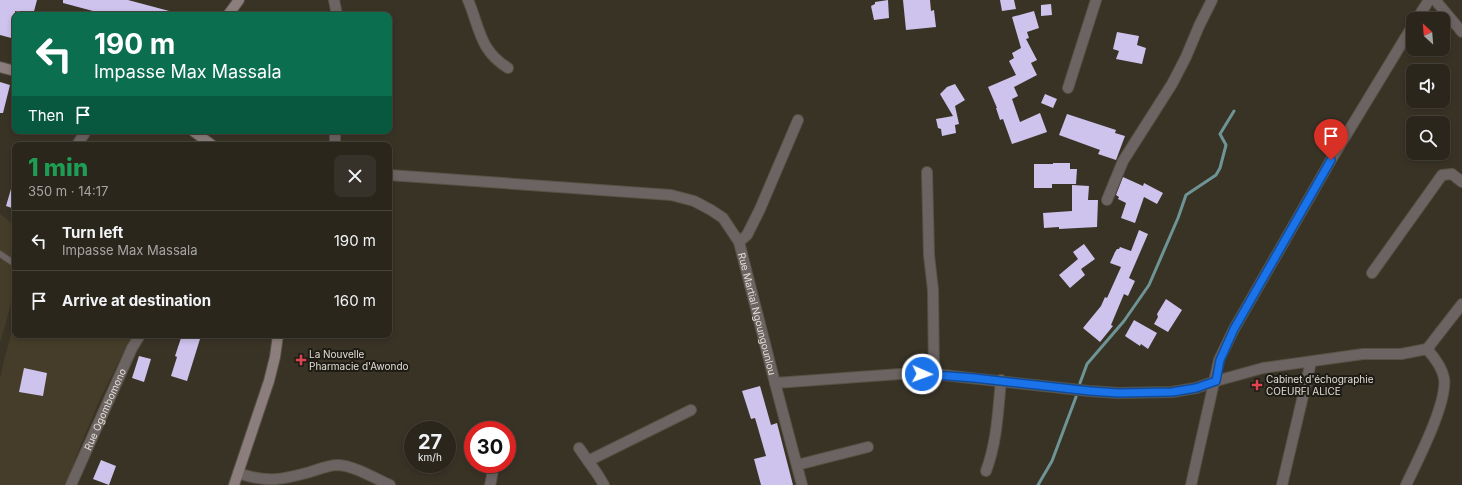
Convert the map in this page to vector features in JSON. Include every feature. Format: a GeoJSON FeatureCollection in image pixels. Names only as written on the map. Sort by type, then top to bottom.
{"type":"FeatureCollection","features":[{"type":"Feature","properties":{"kind":"main road"},"geometry":{"type":"LineString","coordinates":[[230,12],[239,0]]}},
{"type":"Feature","properties":{"kind":"main road"},"geometry":{"type":"LineString","coordinates":[[0,67],[12,70]]}},
{"type":"Feature","properties":{"kind":"main road"},"geometry":{"type":"LineString","coordinates":[[197,134],[208,142]]}},
{"type":"Feature","properties":{"kind":"main road"},"geometry":{"type":"LineString","coordinates":[[234,485],[269,381],[278,338]]}},
{"type":"Feature","properties":{"kind":"street"},"geometry":{"type":"LineString","coordinates":[[334,0],[336,12]]}},
{"type":"Feature","properties":{"kind":"street"},"geometry":{"type":"LineString","coordinates":[[468,0],[486,47],[496,59],[508,68]]}},
{"type":"Feature","properties":{"kind":"street"},"geometry":{"type":"LineString","coordinates":[[1068,88],[1096,0]]}},
{"type":"Feature","properties":{"kind":"street"},"geometry":{"type":"LineString","coordinates":[[1107,200],[1123,161],[1172,84],[1212,0]]}},
{"type":"Feature","properties":{"kind":"street"},"geometry":{"type":"LineString","coordinates":[[1421,12],[1429,0]]}},
{"type":"Feature","properties":{"kind":"street"},"geometry":{"type":"LineString","coordinates":[[1435,0],[1462,32]]}},
{"type":"Feature","properties":{"kind":"street"},"geometry":{"type":"LineString","coordinates":[[1191,485],[1220,360],[1234,329],[1331,160],[1406,37]]}},
{"type":"Feature","properties":{"kind":"street"},"geometry":{"type":"LineString","coordinates":[[739,242],[747,235],[760,209],[798,120]]}},
{"type":"Feature","properties":{"kind":"street"},"geometry":{"type":"LineString","coordinates":[[927,172],[930,255],[933,290],[934,374]]}},
{"type":"Feature","properties":{"kind":"street"},"geometry":{"type":"LineString","coordinates":[[1372,273],[1442,175],[1452,174],[1462,182]]}},
{"type":"Feature","properties":{"kind":"street","name":"Rue Martial Ngoungounlou"},"geometry":{"type":"LineString","coordinates":[[392,176],[671,195],[694,201],[711,210],[722,218],[739,242],[775,383],[892,374],[934,374],[1001,380],[1090,391],[1118,393],[1172,392],[1196,388],[1263,368],[1363,354],[1401,354],[1427,348]]}},
{"type":"Feature","properties":{"kind":"street"},"geometry":{"type":"LineString","coordinates":[[1406,485],[1426,441],[1444,391],[1444,377],[1439,365],[1427,348],[1462,304]]}},
{"type":"Feature","properties":{"kind":"street","name":"Rue Ogombomono"},"geometry":{"type":"LineString","coordinates":[[71,485],[129,353],[138,338]]}},
{"type":"Feature","properties":{"kind":"street"},"geometry":{"type":"LineString","coordinates":[[1282,485],[1311,362]]}},
{"type":"Feature","properties":{"kind":"street"},"geometry":{"type":"LineString","coordinates":[[986,471],[995,436],[1001,380]]}},
{"type":"Feature","properties":{"kind":"street"},"geometry":{"type":"LineString","coordinates":[[775,383],[802,485]]}},
{"type":"Feature","properties":{"kind":"street"},"geometry":{"type":"LineString","coordinates":[[588,461],[691,410]]}},
{"type":"Feature","properties":{"kind":"street"},"geometry":{"type":"LineString","coordinates":[[797,465],[868,447]]}},
{"type":"Feature","properties":{"kind":"street"},"geometry":{"type":"LineString","coordinates":[[579,448],[604,485]]}},
{"type":"Feature","properties":{"kind":"street"},"geometry":{"type":"LineString","coordinates":[[238,473],[253,478],[271,480],[284,479],[338,465],[360,471],[390,485]]}},
{"type":"Feature","properties":{"kind":"street"},"geometry":{"type":"LineString","coordinates":[[490,485],[492,473]]}},
{"type":"Feature","properties":{"kind":"lane"},"geometry":{"type":"LineString","coordinates":[[0,254],[12,262]]}},
{"type":"Feature","properties":{"kind":"shaded area"},"geometry":{"type":"Polygon","coordinates":[[[0,214],[12,224],[12,300],[0,343],[0,214]]]}},
{"type":"Feature","properties":{"kind":"shaded area"},"geometry":{"type":"Polygon","coordinates":[[[12,331],[12,338],[130,338],[100,399],[66,485],[0,485],[0,379],[12,331]]]}},
{"type":"Feature","properties":{"kind":"building"},"geometry":{"type":"Polygon","coordinates":[[[0,0],[37,0],[34,12],[12,12],[12,38],[0,35],[0,0]]]}},
{"type":"Feature","properties":{"kind":"building"},"geometry":{"type":"Polygon","coordinates":[[[63,0],[128,0],[173,12],[97,12],[63,3],[63,0]]]}},
{"type":"Feature","properties":{"kind":"building"},"geometry":{"type":"Polygon","coordinates":[[[888,0],[889,18],[874,20],[871,6],[875,4],[875,2],[888,0]]]}},
{"type":"Feature","properties":{"kind":"building"},"geometry":{"type":"Polygon","coordinates":[[[903,0],[930,0],[931,11],[934,10],[936,27],[906,30],[903,0]]]}},
{"type":"Feature","properties":{"kind":"building"},"geometry":{"type":"Polygon","coordinates":[[[1000,0],[1014,0],[1016,9],[1002,11],[1000,0]]]}},
{"type":"Feature","properties":{"kind":"building"},"geometry":{"type":"Polygon","coordinates":[[[1051,4],[1052,15],[1041,16],[1041,5],[1051,4]]]}},
{"type":"Feature","properties":{"kind":"building"},"geometry":{"type":"Polygon","coordinates":[[[1034,11],[1039,28],[1027,32],[1029,38],[1026,39],[1037,60],[1031,63],[1037,75],[1014,87],[1018,96],[1012,99],[1020,122],[1040,113],[1047,132],[1012,144],[1003,119],[1000,120],[997,108],[988,87],[1016,75],[1009,61],[1014,58],[1012,53],[1021,48],[1012,17],[1034,11]]]}},
{"type":"Feature","properties":{"kind":"building"},"geometry":{"type":"Polygon","coordinates":[[[1117,32],[1139,36],[1137,45],[1146,48],[1142,64],[1116,59],[1119,51],[1113,49],[1117,32]]]}},
{"type":"Feature","properties":{"kind":"building"},"geometry":{"type":"Polygon","coordinates":[[[0,82],[10,85],[3,113],[0,113],[0,82]]]}},
{"type":"Feature","properties":{"kind":"building"},"geometry":{"type":"Polygon","coordinates":[[[955,84],[965,100],[955,106],[959,124],[955,125],[956,133],[942,136],[941,129],[938,128],[936,119],[953,116],[940,94],[947,87],[955,84]]]}},
{"type":"Feature","properties":{"kind":"building"},"geometry":{"type":"Polygon","coordinates":[[[1045,94],[1057,99],[1053,108],[1041,103],[1045,94]]]}},
{"type":"Feature","properties":{"kind":"building"},"geometry":{"type":"Polygon","coordinates":[[[1067,114],[1116,130],[1115,133],[1125,136],[1116,160],[1098,154],[1100,150],[1059,135],[1067,114]]]}},
{"type":"Feature","properties":{"kind":"building"},"geometry":{"type":"Polygon","coordinates":[[[1070,163],[1070,169],[1077,169],[1076,184],[1052,184],[1052,188],[1034,188],[1034,164],[1070,163]]]}},
{"type":"Feature","properties":{"kind":"building"},"geometry":{"type":"Polygon","coordinates":[[[1123,177],[1143,186],[1144,183],[1163,193],[1157,204],[1144,197],[1135,223],[1121,218],[1126,203],[1118,199],[1119,197],[1116,195],[1123,177]]]}},
{"type":"Feature","properties":{"kind":"building"},"geometry":{"type":"Polygon","coordinates":[[[12,185],[12,208],[6,206],[12,185]]]}},
{"type":"Feature","properties":{"kind":"building"},"geometry":{"type":"Polygon","coordinates":[[[1072,185],[1089,186],[1088,200],[1098,200],[1097,227],[1059,229],[1059,227],[1044,228],[1043,213],[1072,211],[1072,185]]]}},
{"type":"Feature","properties":{"kind":"building"},"geometry":{"type":"Polygon","coordinates":[[[1139,230],[1148,234],[1129,278],[1135,281],[1128,296],[1124,294],[1111,325],[1113,326],[1100,342],[1083,328],[1101,306],[1105,297],[1107,298],[1121,267],[1110,263],[1115,252],[1120,247],[1131,251],[1139,230]]]}},
{"type":"Feature","properties":{"kind":"building"},"geometry":{"type":"Polygon","coordinates":[[[1084,244],[1095,259],[1081,269],[1085,275],[1070,288],[1059,275],[1078,259],[1073,252],[1084,244]]]}},
{"type":"Feature","properties":{"kind":"building"},"geometry":{"type":"Polygon","coordinates":[[[1166,299],[1182,310],[1168,332],[1154,324],[1158,317],[1157,314],[1166,299]]]}},
{"type":"Feature","properties":{"kind":"building"},"geometry":{"type":"Polygon","coordinates":[[[1134,320],[1157,333],[1148,349],[1141,344],[1140,346],[1125,336],[1134,320]]]}},
{"type":"Feature","properties":{"kind":"building"},"geometry":{"type":"Polygon","coordinates":[[[181,338],[200,339],[187,381],[171,376],[177,357],[175,356],[181,338]]]}},
{"type":"Feature","properties":{"kind":"building"},"geometry":{"type":"Polygon","coordinates":[[[139,356],[151,359],[144,382],[132,378],[139,356]]]}},
{"type":"Feature","properties":{"kind":"building"},"geometry":{"type":"Polygon","coordinates":[[[24,368],[47,373],[43,396],[19,392],[24,368]]]}},
{"type":"Feature","properties":{"kind":"building"},"geometry":{"type":"Polygon","coordinates":[[[760,386],[771,425],[777,423],[793,485],[761,485],[754,459],[766,456],[755,418],[751,419],[742,391],[760,386]]]}},
{"type":"Feature","properties":{"kind":"building"},"geometry":{"type":"Polygon","coordinates":[[[101,460],[116,466],[109,485],[93,479],[101,460]]]}},
{"type":"Feature","properties":{"kind":"waterway"},"geometry":{"type":"LineString","coordinates":[[1080,383],[1087,364],[1124,321],[1149,285],[1178,218],[1186,195],[1216,175],[1220,168],[1226,145],[1220,134],[1234,111]]}},
{"type":"Feature","properties":{"kind":"waterway"},"geometry":{"type":"LineString","coordinates":[[1038,485],[1052,461],[1076,397]]}},
{"type":"Feature","properties":{"kind":"place","name":"La Nouvelle Pharmacie d'Awondo"},"geometry":{"type":"Point","coordinates":[301,360]}},
{"type":"Feature","properties":{"kind":"place","name":"Cabinet d'échographie COEURFI ALICE"},"geometry":{"type":"Point","coordinates":[1257,385]}},
{"type":"Feature","properties":{"kind":"route"},"geometry":{"type":"LineString","coordinates":[[922,374],[1001,380],[1118,393],[1172,392],[1196,388],[1216,381],[1220,360],[1234,329],[1331,160]]}}]}
